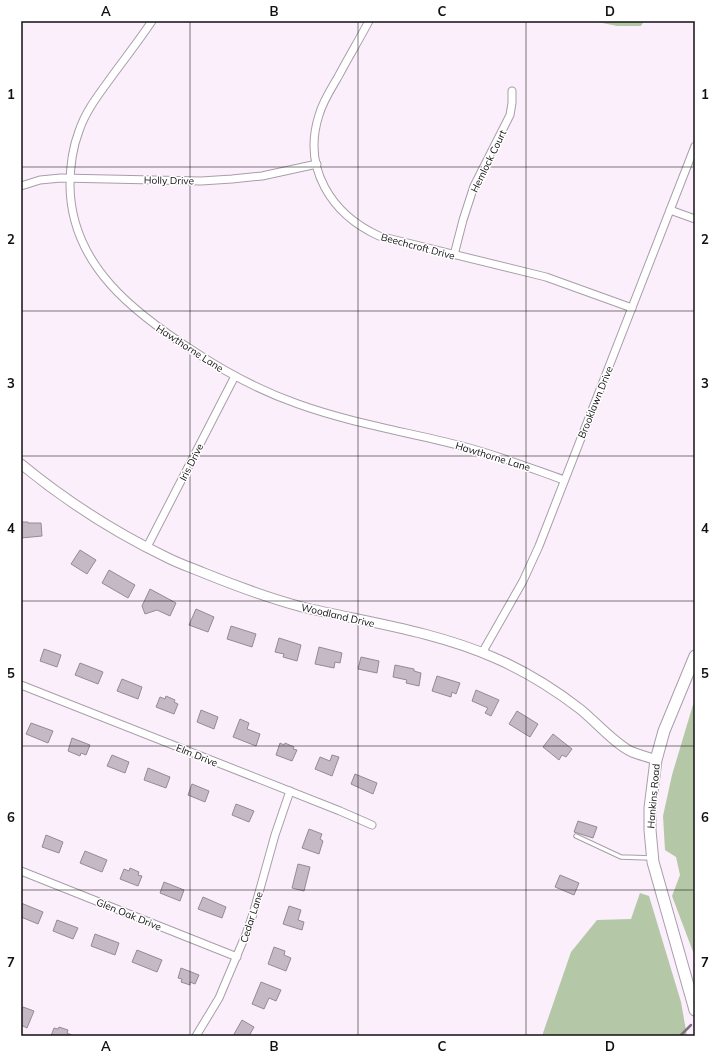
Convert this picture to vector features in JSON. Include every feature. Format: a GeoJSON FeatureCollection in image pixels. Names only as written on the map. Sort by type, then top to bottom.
{"type":"FeatureCollection","features":[{"type":"Feature","properties":{"kind":"main road","name":"Hankins Road"},"geometry":{"type":"LineString","coordinates":[[695,656],[664,731],[656,760],[650,808],[650,830],[653,858],[695,1010]]}},
{"type":"Feature","properties":{"kind":"street","name":"Hawthorne Lane"},"geometry":{"type":"LineString","coordinates":[[152,21],[102,90],[84,119],[71,162],[70,178],[72,209],[81,240],[92,262],[102,276],[120,295],[160,329],[235,376],[267,392],[326,414],[358,423],[481,451],[564,480]]}},
{"type":"Feature","properties":{"kind":"street","name":"Beechcroft Drive"},"geometry":{"type":"LineString","coordinates":[[369,21],[323,103],[315,130],[314,143],[316,164],[323,184],[334,203],[344,214],[355,223],[379,236],[546,277],[632,308]]}},
{"type":"Feature","properties":{"kind":"street","name":"Hemlock Court"},"geometry":{"type":"LineString","coordinates":[[454,255],[474,186],[510,115],[512,91]]}},
{"type":"Feature","properties":{"kind":"street","name":"Brooklawn Drive"},"geometry":{"type":"LineString","coordinates":[[482,652],[522,581],[532,560],[695,146]]}},
{"type":"Feature","properties":{"kind":"street","name":"Holly Drive"},"geometry":{"type":"LineString","coordinates":[[21,186],[40,180],[70,178],[201,181],[232,180],[316,164]]}},
{"type":"Feature","properties":{"kind":"street"},"geometry":{"type":"LineString","coordinates":[[670,210],[695,219]]}},
{"type":"Feature","properties":{"kind":"street","name":"Iris Drive"},"geometry":{"type":"LineString","coordinates":[[147,547],[235,376]]}},
{"type":"Feature","properties":{"kind":"street","name":"Woodland Drive"},"geometry":{"type":"LineString","coordinates":[[21,466],[90,514],[169,559],[222,580],[285,602],[430,635],[482,652],[518,669],[560,694],[631,752],[656,760]]}},
{"type":"Feature","properties":{"kind":"street","name":"Elm Drive"},"geometry":{"type":"LineString","coordinates":[[21,685],[372,825]]}},
{"type":"Feature","properties":{"kind":"street","name":"Cedar Lane"},"geometry":{"type":"LineString","coordinates":[[196,1036],[219,998],[237,957],[253,914],[274,835],[290,792]]}},
{"type":"Feature","properties":{"kind":"street","name":"Glen Oak Drive"},"geometry":{"type":"LineString","coordinates":[[21,871],[237,957]]}},
{"type":"Feature","properties":{"kind":"lane"},"geometry":{"type":"LineString","coordinates":[[576,836],[621,857],[653,858]]}},
{"type":"Feature","properties":{"kind":"green space"},"geometry":{"type":"Polygon","coordinates":[[[593,21],[644,21],[641,26],[617,26],[593,21]]]}},
{"type":"Feature","properties":{"kind":"green space"},"geometry":{"type":"Polygon","coordinates":[[[695,698],[695,957],[672,896],[680,875],[676,857],[665,850],[663,816],[672,775],[695,698]]]}},
{"type":"Feature","properties":{"kind":"green space"},"geometry":{"type":"Polygon","coordinates":[[[640,893],[649,896],[681,1002],[687,1036],[542,1036],[571,952],[597,920],[631,919],[640,893]]]}},
{"type":"Feature","properties":{"kind":"building"},"geometry":{"type":"Polygon","coordinates":[[[21,522],[41,523],[42,536],[21,538],[21,522]]]}},
{"type":"Feature","properties":{"kind":"building"},"geometry":{"type":"Polygon","coordinates":[[[80,550],[96,560],[87,574],[71,564],[80,550]]]}},
{"type":"Feature","properties":{"kind":"building"},"geometry":{"type":"Polygon","coordinates":[[[109,570],[135,585],[128,598],[102,583],[109,570]]]}},
{"type":"Feature","properties":{"kind":"building"},"geometry":{"type":"Polygon","coordinates":[[[150,589],[176,603],[170,616],[157,610],[145,614],[142,606],[150,589]]]}},
{"type":"Feature","properties":{"kind":"building"},"geometry":{"type":"Polygon","coordinates":[[[196,609],[214,617],[208,632],[189,625],[196,609]]]}},
{"type":"Feature","properties":{"kind":"building"},"geometry":{"type":"Polygon","coordinates":[[[231,626],[256,634],[252,647],[227,639],[231,626]]]}},
{"type":"Feature","properties":{"kind":"building"},"geometry":{"type":"Polygon","coordinates":[[[279,638],[301,645],[297,661],[283,657],[284,654],[275,652],[279,638]]]}},
{"type":"Feature","properties":{"kind":"building"},"geometry":{"type":"Polygon","coordinates":[[[319,647],[342,653],[340,663],[335,662],[334,668],[315,664],[319,647]]]}},
{"type":"Feature","properties":{"kind":"building"},"geometry":{"type":"Polygon","coordinates":[[[44,649],[61,655],[57,667],[40,661],[44,649]]]}},
{"type":"Feature","properties":{"kind":"building"},"geometry":{"type":"Polygon","coordinates":[[[361,657],[379,661],[377,673],[358,669],[361,657]]]}},
{"type":"Feature","properties":{"kind":"building"},"geometry":{"type":"Polygon","coordinates":[[[80,663],[103,672],[98,684],[75,675],[80,663]]]}},
{"type":"Feature","properties":{"kind":"building"},"geometry":{"type":"Polygon","coordinates":[[[395,665],[414,669],[414,671],[421,673],[419,686],[406,683],[407,680],[393,677],[395,665]]]}},
{"type":"Feature","properties":{"kind":"building"},"geometry":{"type":"Polygon","coordinates":[[[437,676],[460,683],[456,694],[452,692],[451,697],[432,691],[437,676]]]}},
{"type":"Feature","properties":{"kind":"building"},"geometry":{"type":"Polygon","coordinates":[[[122,679],[142,687],[138,699],[117,691],[122,679]]]}},
{"type":"Feature","properties":{"kind":"building"},"geometry":{"type":"Polygon","coordinates":[[[476,690],[499,700],[491,716],[485,713],[488,708],[472,701],[476,690]]]}},
{"type":"Feature","properties":{"kind":"building"},"geometry":{"type":"Polygon","coordinates":[[[166,696],[175,700],[174,702],[178,704],[174,714],[156,707],[160,697],[165,699],[166,696]]]}},
{"type":"Feature","properties":{"kind":"building"},"geometry":{"type":"Polygon","coordinates":[[[201,710],[218,717],[214,729],[197,722],[201,710]]]}},
{"type":"Feature","properties":{"kind":"building"},"geometry":{"type":"Polygon","coordinates":[[[517,711],[538,724],[530,737],[509,724],[517,711]]]}},
{"type":"Feature","properties":{"kind":"building"},"geometry":{"type":"Polygon","coordinates":[[[240,719],[249,723],[247,729],[260,734],[256,746],[233,737],[240,719]]]}},
{"type":"Feature","properties":{"kind":"building"},"geometry":{"type":"Polygon","coordinates":[[[31,723],[53,731],[48,743],[26,734],[31,723]]]}},
{"type":"Feature","properties":{"kind":"building"},"geometry":{"type":"Polygon","coordinates":[[[553,734],[572,749],[566,757],[562,755],[559,760],[543,747],[553,734]]]}},
{"type":"Feature","properties":{"kind":"building"},"geometry":{"type":"Polygon","coordinates":[[[72,738],[90,745],[86,755],[81,753],[80,756],[68,751],[72,738]]]}},
{"type":"Feature","properties":{"kind":"building"},"geometry":{"type":"Polygon","coordinates":[[[280,743],[284,745],[285,743],[297,750],[292,761],[276,755],[280,743]]]}},
{"type":"Feature","properties":{"kind":"building"},"geometry":{"type":"Polygon","coordinates":[[[112,755],[129,762],[125,773],[107,766],[112,755]]]}},
{"type":"Feature","properties":{"kind":"building"},"geometry":{"type":"Polygon","coordinates":[[[332,755],[339,757],[332,776],[315,769],[320,757],[330,761],[332,755]]]}},
{"type":"Feature","properties":{"kind":"building"},"geometry":{"type":"Polygon","coordinates":[[[148,768],[170,777],[166,788],[144,780],[148,768]]]}},
{"type":"Feature","properties":{"kind":"building"},"geometry":{"type":"Polygon","coordinates":[[[355,774],[377,783],[373,794],[351,784],[355,774]]]}},
{"type":"Feature","properties":{"kind":"building"},"geometry":{"type":"Polygon","coordinates":[[[192,784],[209,791],[205,802],[188,795],[192,784]]]}},
{"type":"Feature","properties":{"kind":"building"},"geometry":{"type":"Polygon","coordinates":[[[236,804],[254,811],[249,822],[232,815],[236,804]]]}},
{"type":"Feature","properties":{"kind":"building"},"geometry":{"type":"Polygon","coordinates":[[[578,821],[597,827],[593,838],[574,832],[578,821]]]}},
{"type":"Feature","properties":{"kind":"building"},"geometry":{"type":"Polygon","coordinates":[[[309,829],[322,834],[320,839],[323,841],[319,854],[302,848],[309,829]]]}},
{"type":"Feature","properties":{"kind":"building"},"geometry":{"type":"Polygon","coordinates":[[[46,835],[63,842],[59,853],[42,847],[46,835]]]}},
{"type":"Feature","properties":{"kind":"building"},"geometry":{"type":"Polygon","coordinates":[[[85,851],[107,860],[102,872],[80,863],[85,851]]]}},
{"type":"Feature","properties":{"kind":"building"},"geometry":{"type":"Polygon","coordinates":[[[298,864],[310,867],[304,891],[292,888],[298,864]]]}},
{"type":"Feature","properties":{"kind":"building"},"geometry":{"type":"Polygon","coordinates":[[[130,868],[139,872],[138,875],[142,876],[138,886],[120,879],[124,869],[129,871],[130,868]]]}},
{"type":"Feature","properties":{"kind":"building"},"geometry":{"type":"Polygon","coordinates":[[[560,875],[579,883],[574,895],[555,887],[560,875]]]}},
{"type":"Feature","properties":{"kind":"building"},"geometry":{"type":"Polygon","coordinates":[[[164,882],[184,890],[180,901],[160,893],[164,882]]]}},
{"type":"Feature","properties":{"kind":"building"},"geometry":{"type":"Polygon","coordinates":[[[203,897],[226,907],[222,918],[198,909],[203,897]]]}},
{"type":"Feature","properties":{"kind":"building"},"geometry":{"type":"Polygon","coordinates":[[[21,903],[43,912],[38,924],[21,917],[21,903]]]}},
{"type":"Feature","properties":{"kind":"building"},"geometry":{"type":"Polygon","coordinates":[[[289,906],[301,910],[298,920],[304,922],[302,930],[283,924],[289,906]]]}},
{"type":"Feature","properties":{"kind":"building"},"geometry":{"type":"Polygon","coordinates":[[[57,920],[78,928],[73,939],[53,931],[57,920]]]}},
{"type":"Feature","properties":{"kind":"building"},"geometry":{"type":"Polygon","coordinates":[[[95,934],[119,943],[115,955],[91,946],[95,934]]]}},
{"type":"Feature","properties":{"kind":"building"},"geometry":{"type":"Polygon","coordinates":[[[274,947],[285,951],[284,955],[291,958],[286,971],[268,964],[274,947]]]}},
{"type":"Feature","properties":{"kind":"building"},"geometry":{"type":"Polygon","coordinates":[[[137,950],[162,960],[157,972],[132,962],[137,950]]]}},
{"type":"Feature","properties":{"kind":"building"},"geometry":{"type":"Polygon","coordinates":[[[181,968],[199,975],[195,984],[190,982],[190,985],[181,982],[182,979],[178,978],[181,968]]]}},
{"type":"Feature","properties":{"kind":"building"},"geometry":{"type":"Polygon","coordinates":[[[261,982],[281,990],[276,1001],[269,998],[264,1009],[252,1004],[261,982]]]}},
{"type":"Feature","properties":{"kind":"building"},"geometry":{"type":"Polygon","coordinates":[[[23,1007],[34,1011],[27,1028],[21,1025],[21,1012],[23,1007]]]}},
{"type":"Feature","properties":{"kind":"building"},"geometry":{"type":"Polygon","coordinates":[[[242,1020],[254,1027],[249,1036],[233,1036],[242,1020]]]}},
{"type":"Feature","properties":{"kind":"building"},"geometry":{"type":"Polygon","coordinates":[[[59,1027],[68,1030],[67,1033],[74,1036],[51,1036],[54,1028],[58,1029],[59,1027]]]}},
{"type":"Feature","properties":{"kind":"waterway"},"geometry":{"type":"LineString","coordinates":[[680,1036],[691,1025]]}}]}
